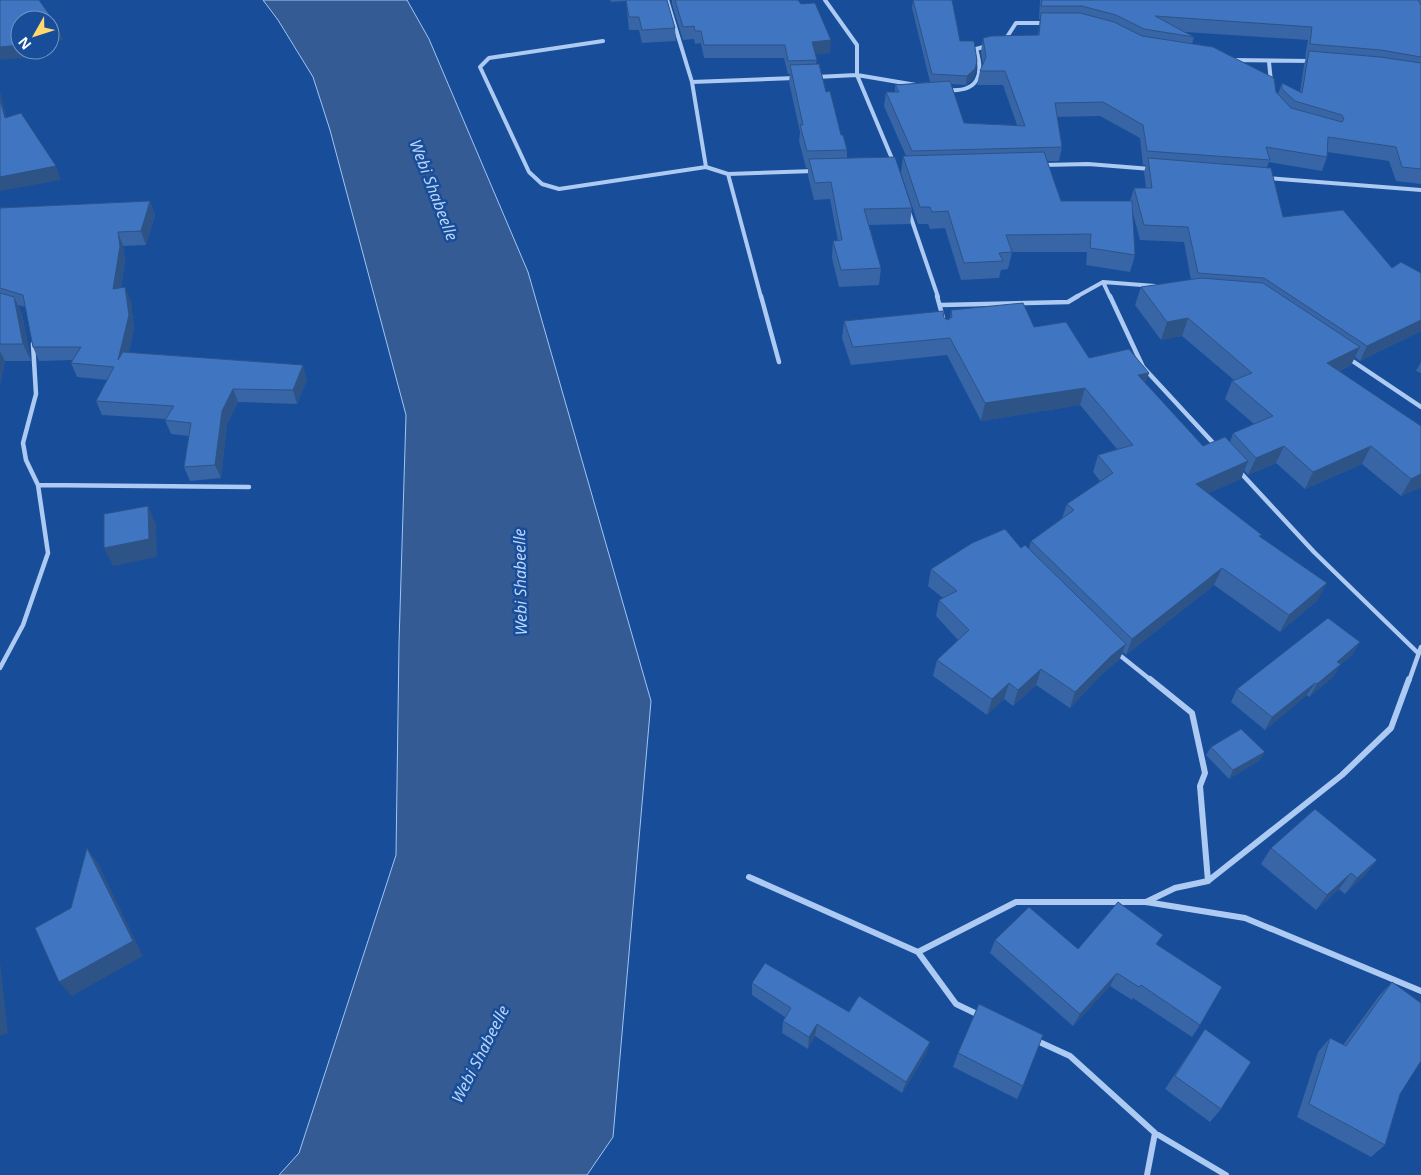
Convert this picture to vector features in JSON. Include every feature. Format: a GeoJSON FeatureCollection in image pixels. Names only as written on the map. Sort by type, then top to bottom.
{"type":"FeatureCollection","features":[{"type":"Feature","properties":{"kind":"street"},"geometry":{"type":"LineString","coordinates":[[675,0],[667,0],[692,82],[706,167]]}},
{"type":"Feature","properties":{"kind":"street"},"geometry":{"type":"LineString","coordinates":[[825,0],[857,45],[857,75],[896,169]]}},
{"type":"Feature","properties":{"kind":"street"},"geometry":{"type":"LineString","coordinates":[[1004,41],[1016,24],[1051,23]]}},
{"type":"Feature","properties":{"kind":"street"},"geometry":{"type":"LineString","coordinates":[[603,41],[489,58],[480,67],[529,172],[542,184],[559,189],[706,167],[728,174],[817,171]]}},
{"type":"Feature","properties":{"kind":"street"},"geometry":{"type":"LineString","coordinates":[[942,89],[960,92],[973,87],[978,80],[979,57],[976,49],[995,44]]}},
{"type":"Feature","properties":{"kind":"street"},"geometry":{"type":"LineString","coordinates":[[1225,59],[1269,62],[1316,62]]}},
{"type":"Feature","properties":{"kind":"street"},"geometry":{"type":"LineString","coordinates":[[1269,62],[1272,87]]}},
{"type":"Feature","properties":{"kind":"street"},"geometry":{"type":"LineString","coordinates":[[809,77],[857,75],[923,86]]}},
{"type":"Feature","properties":{"kind":"street"},"geometry":{"type":"LineString","coordinates":[[692,82],[799,78]]}},
{"type":"Feature","properties":{"kind":"street"},"geometry":{"type":"LineString","coordinates":[[1040,165],[1088,164],[1154,169]]}},
{"type":"Feature","properties":{"kind":"street"},"geometry":{"type":"LineString","coordinates":[[728,174],[779,362]]}},
{"type":"Feature","properties":{"kind":"street"},"geometry":{"type":"LineString","coordinates":[[1259,178],[1421,190]]}},
{"type":"Feature","properties":{"kind":"street"},"geometry":{"type":"LineString","coordinates":[[907,205],[933,287],[941,305],[943,324]]}},
{"type":"Feature","properties":{"kind":"street"},"geometry":{"type":"LineString","coordinates":[[941,305],[1068,302],[1103,282],[1159,287]]}},
{"type":"Feature","properties":{"kind":"street"},"geometry":{"type":"LineString","coordinates":[[1103,282],[1142,367],[1222,452]]}},
{"type":"Feature","properties":{"kind":"street"},"geometry":{"type":"LineString","coordinates":[[0,668],[23,626],[48,553],[38,485],[26,460],[23,443],[36,394],[32,340]]}},
{"type":"Feature","properties":{"kind":"street"},"geometry":{"type":"LineString","coordinates":[[1347,357],[1421,407]]}},
{"type":"Feature","properties":{"kind":"street"},"geometry":{"type":"LineString","coordinates":[[1146,902],[1175,888],[1208,881],[1342,775],[1391,728],[1420,650],[1314,552],[1235,466]]}},
{"type":"Feature","properties":{"kind":"street"},"geometry":{"type":"LineString","coordinates":[[38,485],[249,487]]}},
{"type":"Feature","properties":{"kind":"street"},"geometry":{"type":"LineString","coordinates":[[1112,648],[1192,713],[1205,773],[1200,786],[1208,881]]}},
{"type":"Feature","properties":{"kind":"street"},"geometry":{"type":"LineString","coordinates":[[749,877],[918,952],[956,1004],[982,1016]]}},
{"type":"Feature","properties":{"kind":"street"},"geometry":{"type":"LineString","coordinates":[[918,952],[1016,902],[1146,902],[1245,918],[1421,992]]}},
{"type":"Feature","properties":{"kind":"street"},"geometry":{"type":"LineString","coordinates":[[1026,1036],[1070,1056],[1155,1133],[1226,1175]]}},
{"type":"Feature","properties":{"kind":"street"},"geometry":{"type":"LineString","coordinates":[[1147,1175],[1155,1133]]}},
{"type":"Feature","properties":{"kind":"water","name":"Webi Shabeelle"},"geometry":{"type":"Polygon","coordinates":[[[263,0],[407,0],[429,39],[528,272],[651,701],[613,1137],[587,1175],[279,1175],[299,1153],[396,855],[399,643],[406,415],[330,130],[313,77],[278,20],[263,0]]]}},
{"type":"Feature","properties":{"kind":"building"},"geometry":{"type":"Polygon","coordinates":[[[0,0],[39,0],[46,10],[10,10],[10,46],[0,47],[0,0]]]}},
{"type":"Feature","properties":{"kind":"building"},"geometry":{"type":"Polygon","coordinates":[[[626,0],[667,0],[675,28],[642,30],[639,17],[629,17],[626,0]]]}},
{"type":"Feature","properties":{"kind":"building"},"geometry":{"type":"Polygon","coordinates":[[[675,0],[798,0],[801,4],[815,3],[831,40],[812,42],[817,60],[788,61],[785,45],[704,45],[701,31],[695,31],[694,26],[683,27],[675,0]]]}},
{"type":"Feature","properties":{"kind":"building"},"geometry":{"type":"Polygon","coordinates":[[[913,0],[952,0],[960,41],[974,41],[977,61],[975,69],[967,76],[932,74],[913,0]]]}},
{"type":"Feature","properties":{"kind":"building"},"geometry":{"type":"Polygon","coordinates":[[[1042,0],[1418,0],[1421,5],[1421,57],[1381,50],[1310,44],[1312,27],[1155,16],[1194,37],[1144,29],[1116,15],[1082,6],[1041,6],[1042,0]]]}},
{"type":"Feature","properties":{"kind":"building"},"geometry":{"type":"Polygon","coordinates":[[[1041,13],[1080,13],[1114,22],[1142,36],[1213,47],[1274,78],[1276,92],[1291,108],[1342,122],[1344,119],[1342,115],[1295,101],[1282,89],[1282,83],[1302,93],[1309,51],[1380,57],[1421,63],[1421,169],[1402,167],[1396,147],[1328,137],[1327,157],[1266,147],[1270,160],[1147,151],[1143,125],[1103,102],[1055,103],[1062,147],[912,151],[886,92],[899,92],[895,85],[950,81],[964,123],[1025,126],[1005,71],[980,71],[986,57],[983,38],[991,36],[1039,35],[1041,13]]]}},
{"type":"Feature","properties":{"kind":"building"},"geometry":{"type":"Polygon","coordinates":[[[819,64],[826,92],[830,91],[841,135],[843,135],[847,150],[807,151],[800,125],[803,125],[790,65],[819,64]]]}},
{"type":"Feature","properties":{"kind":"building"},"geometry":{"type":"Polygon","coordinates":[[[0,100],[5,118],[21,113],[56,166],[0,177],[0,100]]]}},
{"type":"Feature","properties":{"kind":"building"},"geometry":{"type":"Polygon","coordinates":[[[1044,152],[1061,201],[1132,201],[1135,255],[1090,248],[1091,234],[1006,235],[1012,252],[999,253],[1003,261],[964,263],[948,211],[932,212],[930,207],[920,207],[903,156],[1044,152]]]}},
{"type":"Feature","properties":{"kind":"building"},"geometry":{"type":"Polygon","coordinates":[[[895,157],[912,208],[864,209],[881,268],[841,270],[833,241],[842,240],[831,182],[815,183],[809,159],[895,157]]]}},
{"type":"Feature","properties":{"kind":"building"},"geometry":{"type":"Polygon","coordinates":[[[1148,158],[1271,168],[1283,217],[1343,210],[1392,268],[1401,262],[1421,273],[1421,320],[1367,346],[1264,278],[1198,273],[1188,227],[1144,225],[1134,188],[1152,188],[1148,158]]]}},
{"type":"Feature","properties":{"kind":"building"},"geometry":{"type":"Polygon","coordinates":[[[150,201],[141,231],[118,232],[120,246],[113,289],[125,287],[129,315],[118,360],[123,352],[303,365],[293,390],[233,389],[222,411],[215,465],[184,467],[191,423],[165,420],[174,406],[96,401],[114,367],[71,363],[81,347],[33,347],[23,295],[0,288],[0,208],[150,201]]]}},
{"type":"Feature","properties":{"kind":"building"},"geometry":{"type":"Polygon","coordinates":[[[1201,278],[1263,283],[1360,347],[1327,363],[1421,426],[1421,474],[1411,479],[1371,446],[1313,472],[1284,446],[1256,458],[1233,433],[1273,416],[1232,381],[1252,373],[1188,318],[1167,322],[1141,287],[1201,278]]]}},
{"type":"Feature","properties":{"kind":"building"},"geometry":{"type":"Polygon","coordinates":[[[0,293],[14,297],[23,344],[0,344],[0,293]]]}},
{"type":"Feature","properties":{"kind":"building"},"geometry":{"type":"Polygon","coordinates":[[[1023,303],[1034,327],[1066,322],[1089,358],[1129,349],[1149,373],[1138,375],[1203,446],[1225,437],[1248,461],[1196,484],[1262,535],[1259,536],[1327,583],[1289,615],[1222,568],[1132,639],[1031,541],[1074,510],[1067,504],[1113,473],[1098,455],[1133,445],[1085,388],[985,403],[950,338],[853,347],[844,321],[943,311],[944,318],[948,320],[952,317],[951,310],[1023,303]]]}},
{"type":"Feature","properties":{"kind":"building"},"geometry":{"type":"Polygon","coordinates":[[[148,506],[149,539],[104,548],[104,514],[148,506]]]}},
{"type":"Feature","properties":{"kind":"building"},"geometry":{"type":"Polygon","coordinates":[[[1005,529],[1021,548],[1025,545],[1126,644],[1111,656],[1075,692],[1041,669],[1018,690],[1009,683],[992,699],[937,660],[969,630],[939,600],[957,591],[931,569],[972,543],[1005,529]]]}},
{"type":"Feature","properties":{"kind":"building"},"geometry":{"type":"Polygon","coordinates":[[[1328,618],[1360,642],[1337,662],[1341,664],[1317,684],[1315,683],[1272,717],[1237,689],[1328,618]]]}},
{"type":"Feature","properties":{"kind":"building"},"geometry":{"type":"Polygon","coordinates":[[[1241,729],[1265,752],[1233,770],[1211,747],[1241,729]]]}},
{"type":"Feature","properties":{"kind":"building"},"geometry":{"type":"Polygon","coordinates":[[[1315,809],[1377,860],[1357,878],[1351,873],[1327,895],[1271,848],[1315,809]]]}},
{"type":"Feature","properties":{"kind":"building"},"geometry":{"type":"Polygon","coordinates":[[[87,848],[133,941],[59,982],[35,928],[71,908],[87,848]]]}},
{"type":"Feature","properties":{"kind":"building"},"geometry":{"type":"Polygon","coordinates":[[[1118,902],[1163,935],[1156,944],[1222,987],[1200,1025],[1141,985],[1139,987],[1117,973],[1080,1014],[995,940],[1029,907],[1078,949],[1118,902]]]}},
{"type":"Feature","properties":{"kind":"building"},"geometry":{"type":"Polygon","coordinates":[[[765,963],[849,1012],[859,996],[930,1042],[906,1082],[817,1024],[809,1037],[783,1021],[791,1008],[752,983],[765,963]]]}},
{"type":"Feature","properties":{"kind":"building"},"geometry":{"type":"Polygon","coordinates":[[[1392,982],[1421,1003],[1421,1061],[1400,1094],[1385,1145],[1309,1104],[1330,1038],[1346,1046],[1392,982]]]}},
{"type":"Feature","properties":{"kind":"building"},"geometry":{"type":"Polygon","coordinates":[[[979,1004],[1043,1035],[1023,1086],[958,1053],[979,1004]]]}},
{"type":"Feature","properties":{"kind":"building"},"geometry":{"type":"Polygon","coordinates":[[[1205,1029],[1251,1062],[1221,1109],[1175,1076],[1205,1029]]]}}]}
